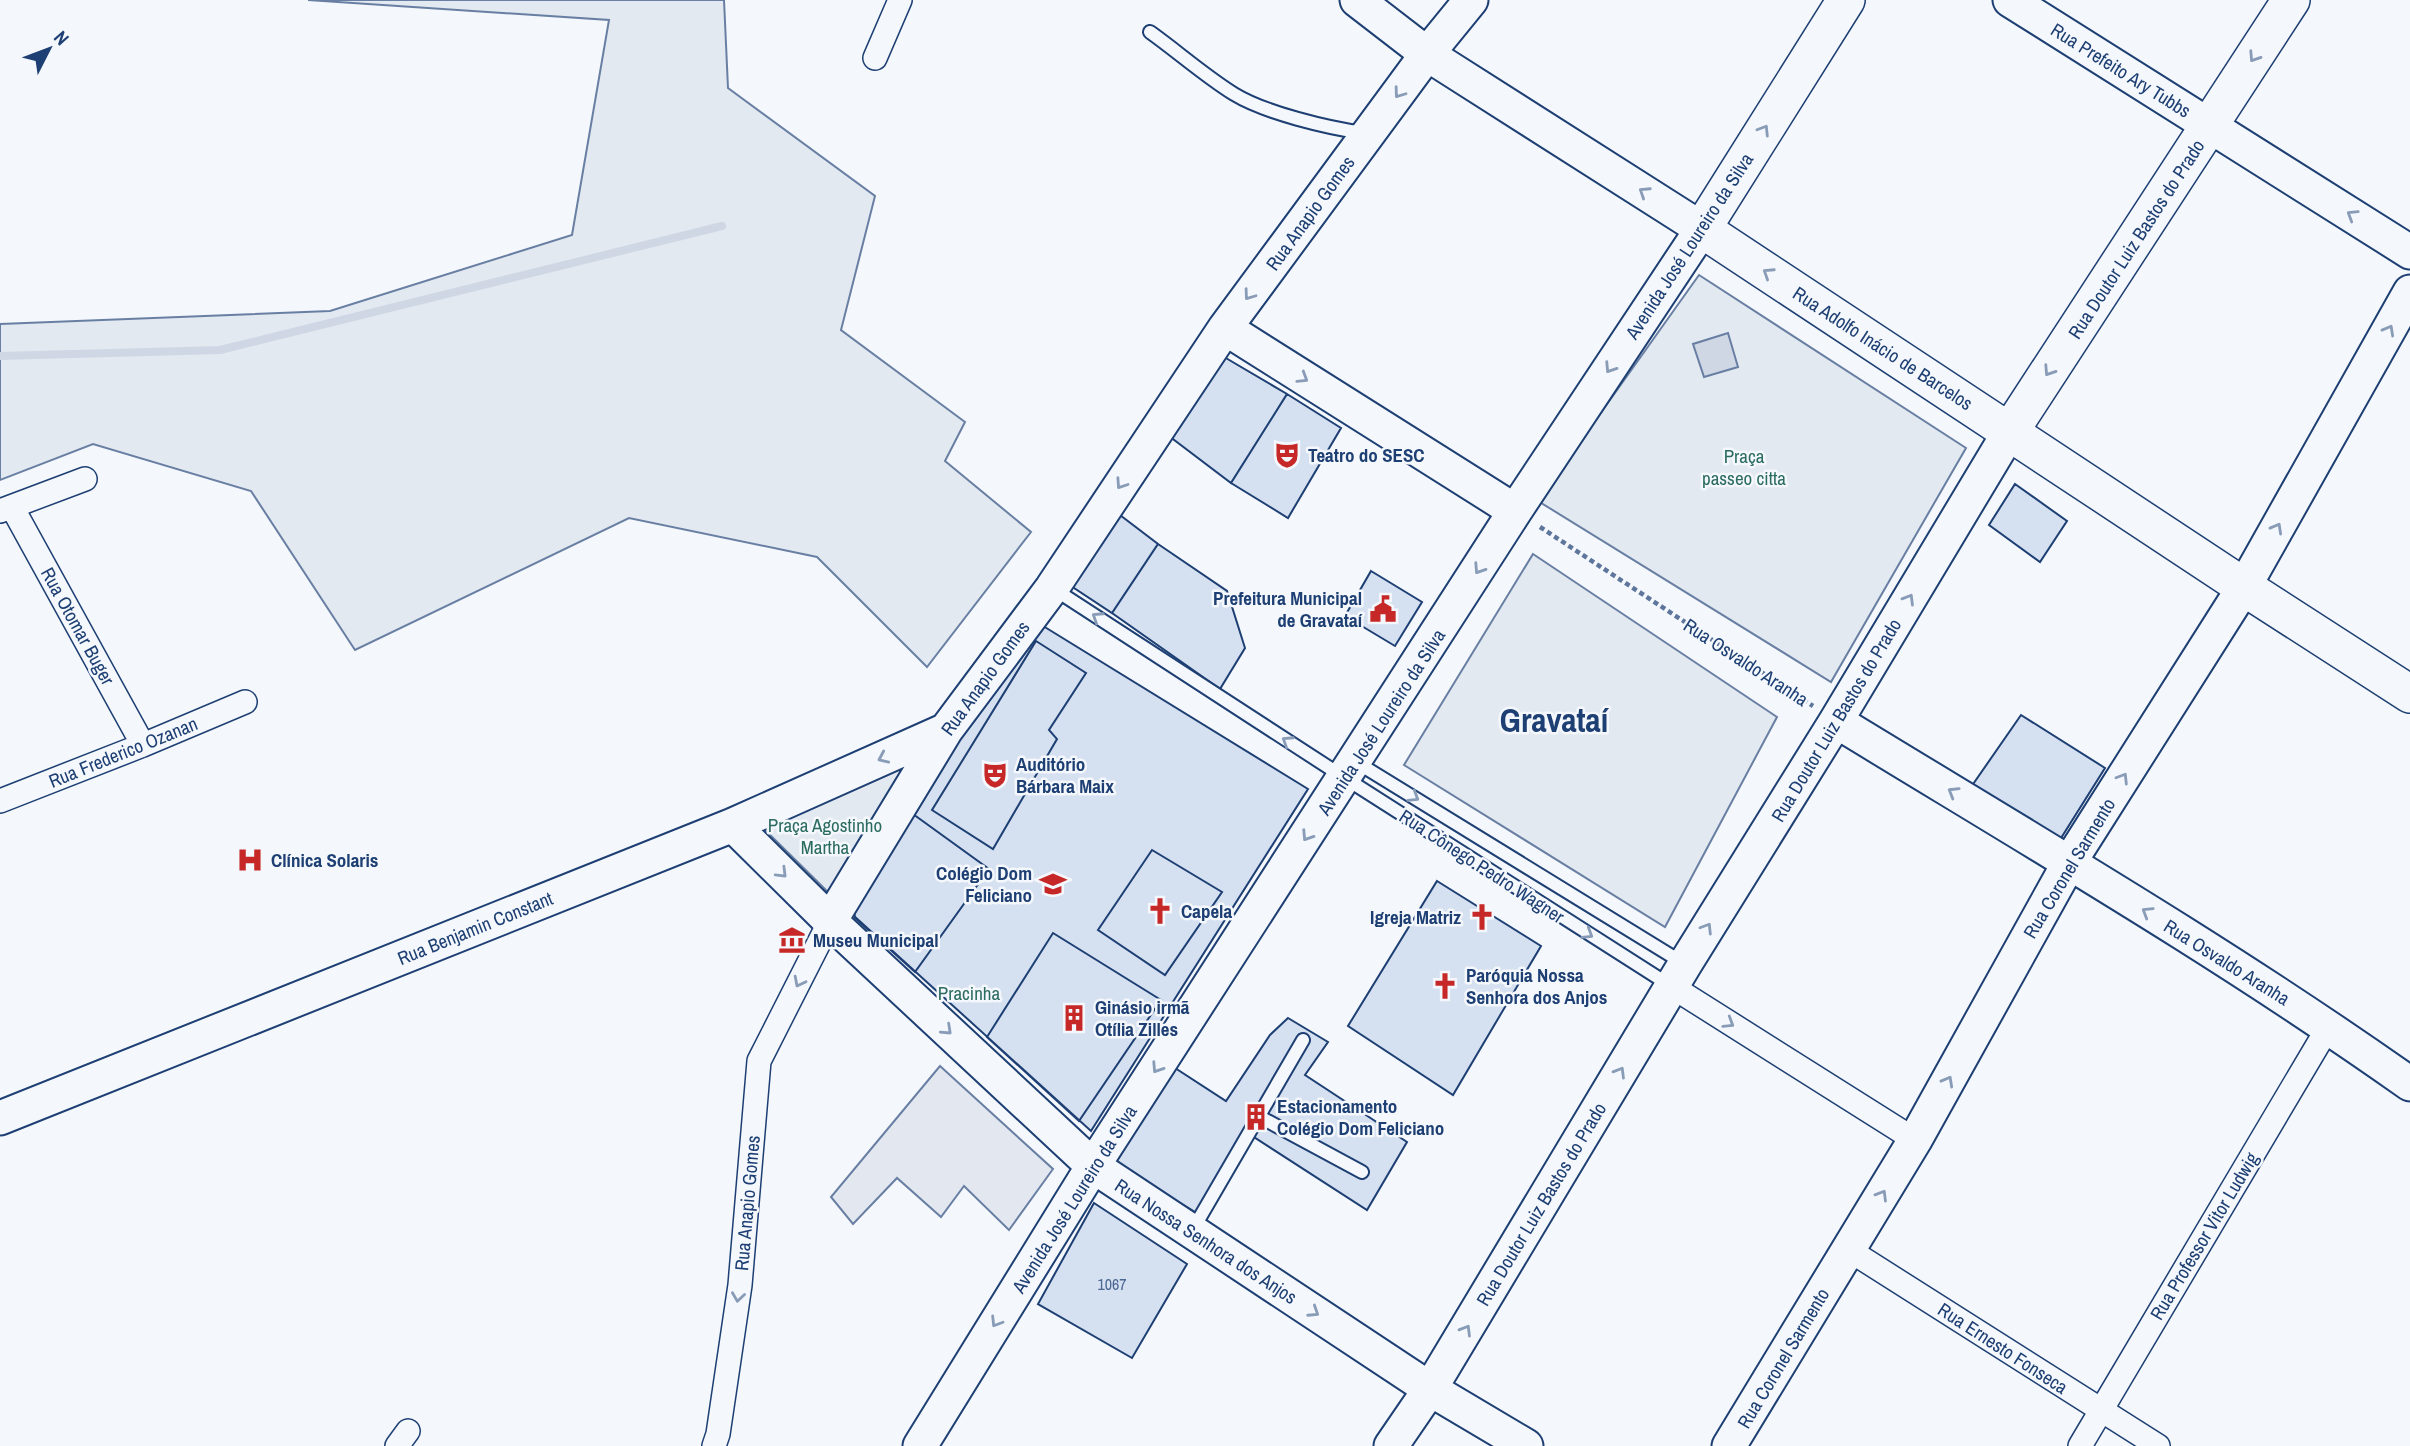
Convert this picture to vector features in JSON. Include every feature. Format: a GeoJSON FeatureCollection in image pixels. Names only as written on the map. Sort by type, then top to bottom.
{"type":"FeatureCollection","features":[{"type":"Feature","properties":{"kind":"main road","name":"Avenida José Loureiro da Silva"},"geometry":{"type":"LineString","coordinates":[[1702,229],[1846,0]]}},
{"type":"Feature","properties":{"kind":"main road","name":"Rua Doutor Luiz Bastos do Prado"},"geometry":{"type":"LineString","coordinates":[[2010,431],[2291,0]]}},
{"type":"Feature","properties":{"kind":"main road","name":"Rua Adolfo Inácio de Barcelos"},"geometry":{"type":"LineString","coordinates":[[1702,229],[2410,694]]}},
{"type":"Feature","properties":{"kind":"street"},"geometry":{"type":"LineString","coordinates":[[875,58],[900,0]]}},
{"type":"Feature","properties":{"kind":"street","name":"Rua Adolfo Inácio de Barcelos"},"geometry":{"type":"LineString","coordinates":[[1357,0],[1427,54],[1702,229]]}},
{"type":"Feature","properties":{"kind":"street","name":"Rua Anapio Gomes"},"geometry":{"type":"LineString","coordinates":[[714,1446],[740,1285],[759,1061],[831,921],[946,730],[1052,587],[1225,328],[1427,54],[1471,0]]}},
{"type":"Feature","properties":{"kind":"street","name":"Rua Prefeito Ary Tubbs"},"geometry":{"type":"LineString","coordinates":[[2010,0],[2410,251]]}},
{"type":"Feature","properties":{"kind":"street","name":"Avenida José Loureiro da Silva"},"geometry":{"type":"LineString","coordinates":[[920,1446],[1093,1167],[1515,511],[1702,229]]}},
{"type":"Feature","properties":{"kind":"street","name":"Rua Coronel Sarmento"},"geometry":{"type":"LineString","coordinates":[[1729,1446],[1914,1140],[2069,863],[2244,587],[2410,292]]}},
{"type":"Feature","properties":{"kind":"street"},"geometry":{"type":"LineString","coordinates":[[1225,328],[1515,511]]}},
{"type":"Feature","properties":{"kind":"street","name":"Rua Doutor Luiz Bastos do Prado"},"geometry":{"type":"LineString","coordinates":[[1391,1446],[1430,1389],[1678,975],[1836,721],[2010,431]]}},
{"type":"Feature","properties":{"kind":"street"},"geometry":{"type":"LineString","coordinates":[[6,509],[85,479]]}},
{"type":"Feature","properties":{"kind":"street","name":"Rua Otomar Buger"},"geometry":{"type":"LineString","coordinates":[[6,509],[143,745]]}},
{"type":"Feature","properties":{"kind":"street","name":"Rua Frederico Ozanan"},"geometry":{"type":"LineString","coordinates":[[0,801],[245,702]]}},
{"type":"Feature","properties":{"kind":"street","name":"Rua Osvaldo Aranha"},"geometry":{"type":"LineString","coordinates":[[1836,721],[2329,1026],[2410,1084]]}},
{"type":"Feature","properties":{"kind":"street","name":"Rua Benjamin Constant"},"geometry":{"type":"LineString","coordinates":[[0,1118],[733,825],[946,730]]}},
{"type":"Feature","properties":{"kind":"street","name":"Rua Nossa Senhora dos Anjos"},"geometry":{"type":"LineString","coordinates":[[733,825],[831,921],[1093,1167],[1430,1389],[1526,1446]]}},
{"type":"Feature","properties":{"kind":"street","name":"Rua Cônego Pedro Wagner"},"geometry":{"type":"LineString","coordinates":[[1678,975],[1914,1140]]}},
{"type":"Feature","properties":{"kind":"street","name":"Rua Professor Vitor Ludwig"},"geometry":{"type":"LineString","coordinates":[[2080,1446],[2329,1026]]}},
{"type":"Feature","properties":{"kind":"street","name":"Rua Ernesto Fonseca"},"geometry":{"type":"LineString","coordinates":[[1849,1250],[2158,1446]]}},
{"type":"Feature","properties":{"kind":"lane"},"geometry":{"type":"LineString","coordinates":[[1150,32],[1235,95],[1281,113],[1342,130],[1368,134]]}},
{"type":"Feature","properties":{"kind":"lane","name":"Rua Cônego Pedro Wagner"},"geometry":{"type":"LineString","coordinates":[[1052,587],[1678,975]]}},
{"type":"Feature","properties":{"kind":"lane","name":"Rua Cônego Pedro Wagner"},"geometry":{"type":"LineString","coordinates":[[1350,770],[1678,975]]}},
{"type":"Feature","properties":{"kind":"lane"},"geometry":{"type":"LineString","coordinates":[[1191,1231],[1303,1041]]}},
{"type":"Feature","properties":{"kind":"lane"},"geometry":{"type":"LineString","coordinates":[[1260,1117],[1362,1172]]}},
{"type":"Feature","properties":{"kind":"path","name":"Rua Osvaldo Aranha"},"geometry":{"type":"LineString","coordinates":[[1515,511],[1836,721]]}},
{"type":"Feature","properties":{"kind":"green space"},"geometry":{"type":"Polygon","coordinates":[[[308,0],[724,0],[728,88],[875,196],[841,330],[965,422],[945,461],[1031,532],[927,667],[817,557],[629,518],[355,650],[251,491],[93,444],[0,480],[0,324],[330,311],[572,235],[609,20],[308,0]]]}},
{"type":"Feature","properties":{"kind":"green space","name":"Praça passeo citta"},"geometry":{"type":"Polygon","coordinates":[[[1699,275],[1966,448],[1831,682],[1538,501],[1699,275]]]}},
{"type":"Feature","properties":{"kind":"green space"},"geometry":{"type":"Polygon","coordinates":[[[1533,554],[1777,717],[1665,927],[1404,765],[1533,554]]]}},
{"type":"Feature","properties":{"kind":"green space","name":"Praça Agostinho Martha"},"geometry":{"type":"Polygon","coordinates":[[[917,754],[832,896],[760,825],[917,754]]]}},
{"type":"Feature","properties":{"kind":"shaded area"},"geometry":{"type":"Polygon","coordinates":[[[1728,333],[1738,367],[1704,377],[1693,344],[1728,333]]]}},
{"type":"Feature","properties":{"kind":"shaded area"},"geometry":{"type":"Polygon","coordinates":[[[940,1066],[1053,1169],[1009,1230],[964,1186],[941,1217],[897,1178],[853,1224],[831,1197],[940,1066]]]}},
{"type":"Feature","properties":{"kind":"building"},"geometry":{"type":"Polygon","coordinates":[[[1219,354],[1287,394],[1231,483],[1165,433],[1219,354]]]}},
{"type":"Feature","properties":{"kind":"building","name":"Teatro do SESC"},"geometry":{"type":"Polygon","coordinates":[[[1287,394],[1341,428],[1288,518],[1231,483],[1287,394]]]}},
{"type":"Feature","properties":{"kind":"building"},"geometry":{"type":"Polygon","coordinates":[[[2015,484],[2067,521],[2040,562],[1989,525],[2015,484]]]}},
{"type":"Feature","properties":{"kind":"building"},"geometry":{"type":"Polygon","coordinates":[[[1116,512],[1158,544],[1112,613],[1068,584],[1116,512]]]}},
{"type":"Feature","properties":{"kind":"building"},"geometry":{"type":"Polygon","coordinates":[[[1158,544],[1227,591],[1245,648],[1220,689],[1112,613],[1158,544]]]}},
{"type":"Feature","properties":{"kind":"building","name":"Prefeitura Municipal de Gravataí"},"geometry":{"type":"Polygon","coordinates":[[[1371,571],[1422,602],[1395,646],[1345,616],[1371,571]]]}},
{"type":"Feature","properties":{"kind":"building","name":"Colégio Dom Feliciano"},"geometry":{"type":"Polygon","coordinates":[[[1035,621],[1308,789],[1091,1131],[843,906],[1035,621]]]}},
{"type":"Feature","properties":{"kind":"building","name":"Auditório Bárbara Maix"},"geometry":{"type":"Polygon","coordinates":[[[1036,641],[1086,673],[1049,730],[1057,739],[993,849],[932,810],[1036,641]]]}},
{"type":"Feature","properties":{"kind":"building"},"geometry":{"type":"Polygon","coordinates":[[[2021,715],[2105,768],[2056,846],[1969,790],[2021,715]]]}},
{"type":"Feature","properties":{"kind":"building"},"geometry":{"type":"Polygon","coordinates":[[[906,809],[989,869],[915,972],[855,918],[853,901],[906,809]]]}},
{"type":"Feature","properties":{"kind":"building","name":"Capela"},"geometry":{"type":"Polygon","coordinates":[[[1152,850],[1222,892],[1165,975],[1098,930],[1152,850]]]}},
{"type":"Feature","properties":{"kind":"building","name":"Paróquia Nossa Senhora dos Anjos"},"geometry":{"type":"Polygon","coordinates":[[[1437,881],[1541,946],[1453,1095],[1348,1026],[1437,881]]]}},
{"type":"Feature","properties":{"kind":"building","name":"Ginásio irmã Otília Zilles"},"geometry":{"type":"Polygon","coordinates":[[[1053,933],[1161,1000],[1079,1121],[987,1037],[1053,933]]]}},
{"type":"Feature","properties":{"kind":"building","name":"Estacionamento Colégio Dom Feliciano"},"geometry":{"type":"Polygon","coordinates":[[[1288,1018],[1328,1042],[1305,1075],[1407,1142],[1367,1210],[1249,1134],[1200,1215],[1114,1166],[1164,1079],[1175,1068],[1226,1101],[1270,1035],[1288,1018]]]}},
{"type":"Feature","properties":{"kind":"building"},"geometry":{"type":"Polygon","coordinates":[[[1094,1203],[1187,1264],[1132,1358],[1038,1304],[1094,1203]]]}},
{"type":"Feature","properties":{"kind":"waterway"},"geometry":{"type":"LineString","coordinates":[[0,356],[220,350],[722,226]]}},
{"type":"Feature","properties":{"kind":"place","name":"Teatro do SESC"},"geometry":{"type":"Point","coordinates":[1287,455]}},
{"type":"Feature","properties":{"kind":"place","name":"Prefeitura Municipal de Gravataí"},"geometry":{"type":"Point","coordinates":[1383,609]}},
{"type":"Feature","properties":{"kind":"place","name":"Auditório Bárbara Maix"},"geometry":{"type":"Point","coordinates":[995,775]}},
{"type":"Feature","properties":{"kind":"place","name":"Clínica Solaris"},"geometry":{"type":"Point","coordinates":[250,860]}},
{"type":"Feature","properties":{"kind":"place","name":"Colégio Dom Feliciano"},"geometry":{"type":"Point","coordinates":[1053,884]}},
{"type":"Feature","properties":{"kind":"place","name":"Capela"},"geometry":{"type":"Point","coordinates":[1160,911]}},
{"type":"Feature","properties":{"kind":"place","name":"Igreja Matriz"},"geometry":{"type":"Point","coordinates":[1482,917]}},
{"type":"Feature","properties":{"kind":"place","name":"Museu Municipal"},"geometry":{"type":"Point","coordinates":[792,940]}},
{"type":"Feature","properties":{"kind":"place","name":"Paróquia Nossa Senhora dos Anjos"},"geometry":{"type":"Point","coordinates":[1445,986]}},
{"type":"Feature","properties":{"kind":"place","name":"Ginásio irmã Otília Zilles"},"geometry":{"type":"Point","coordinates":[1074,1018]}},
{"type":"Feature","properties":{"kind":"place","name":"Estacionamento Colégio Dom Feliciano"},"geometry":{"type":"Point","coordinates":[1256,1117]}},
{"type":"Feature","properties":{"kind":"district","name":"Gravataí"},"geometry":{"type":"Point","coordinates":[1554,720]}},
{"type":"Feature","properties":{"kind":"park label","name":"Pracinha"},"geometry":{"type":"Point","coordinates":[969,993]}}]}
